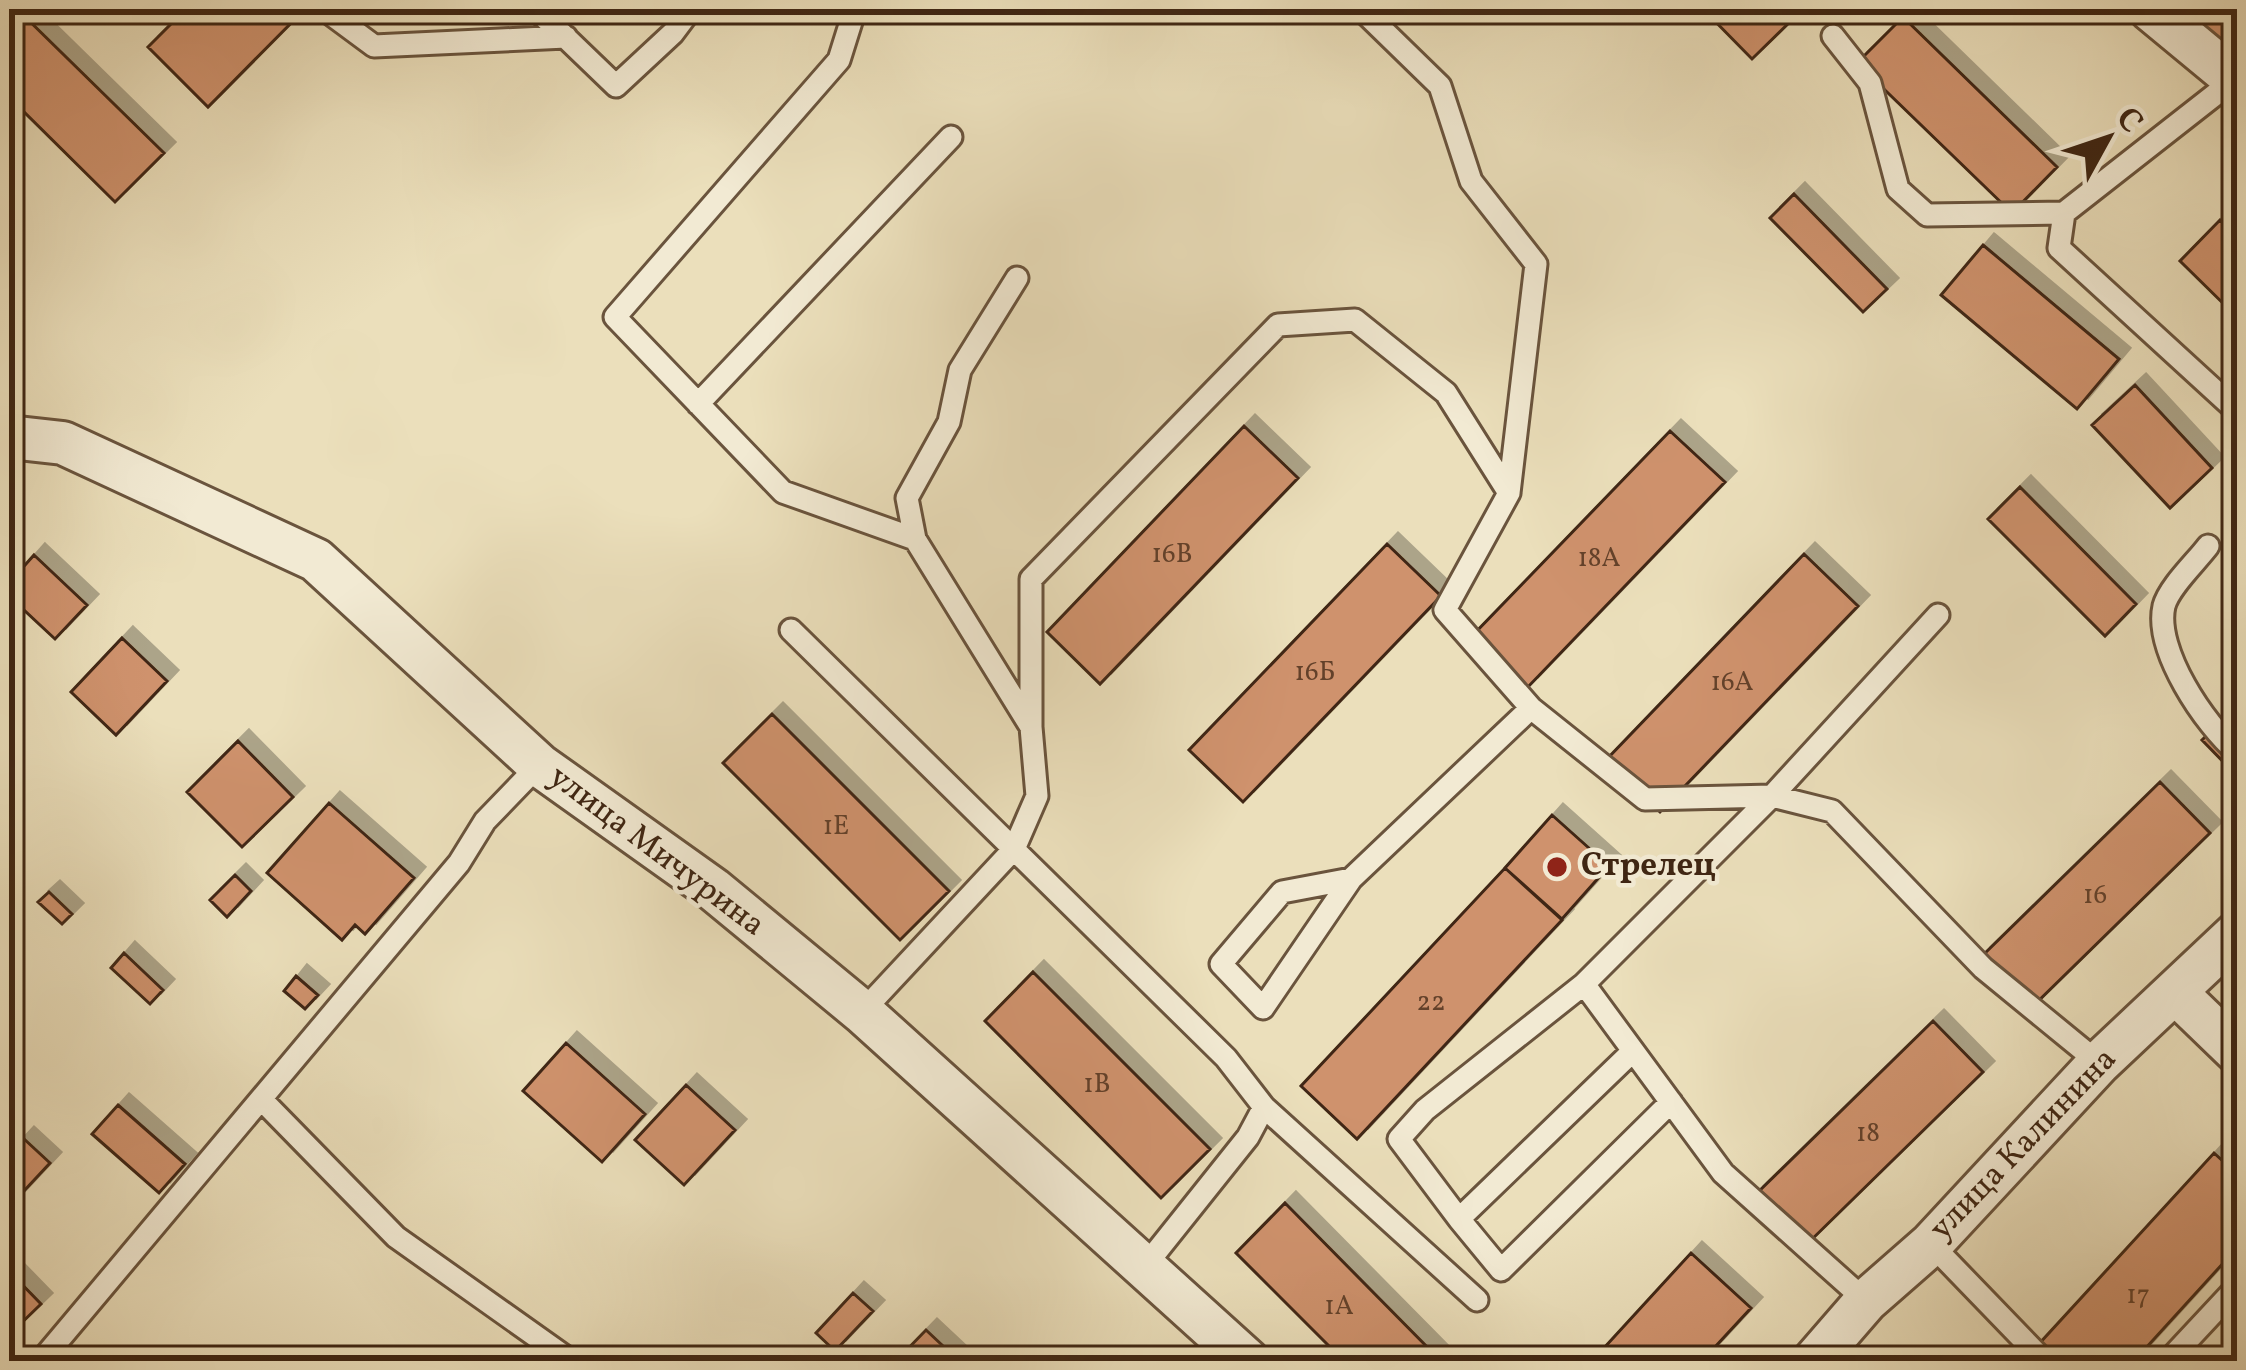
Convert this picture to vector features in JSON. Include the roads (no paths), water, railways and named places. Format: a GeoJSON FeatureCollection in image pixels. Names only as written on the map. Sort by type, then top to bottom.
{"type":"FeatureCollection","features":[{"type":"Feature","properties":{"kind":"street"},"geometry":{"type":"LineString","coordinates":[[2150,9],[2236,80]]}},
{"type":"Feature","properties":{"kind":"street","name":"улица Мичурина"},"geometry":{"type":"LineString","coordinates":[[9,437],[63,443],[316,560],[539,765],[713,889],[862,1012],[1248,1361]]}},
{"type":"Feature","properties":{"kind":"street","name":"улица Калинина"},"geometry":{"type":"LineString","coordinates":[[1814,1361],[1866,1301],[1931,1244],[2099,1063],[2237,933]]}},
{"type":"Feature","properties":{"kind":"street"},"geometry":{"type":"LineString","coordinates":[[2176,993],[2237,1052]]}},
{"type":"Feature","properties":{"kind":"lane"},"geometry":{"type":"LineString","coordinates":[[325,9],[374,46],[566,38]]}},
{"type":"Feature","properties":{"kind":"lane"},"geometry":{"type":"LineString","coordinates":[[536,9],[616,86],[691,9]]}},
{"type":"Feature","properties":{"kind":"lane"},"geometry":{"type":"LineString","coordinates":[[856,9],[839,60],[615,317],[783,492],[915,539]]}},
{"type":"Feature","properties":{"kind":"lane"},"geometry":{"type":"LineString","coordinates":[[1360,9],[1440,86],[1471,181],[1536,264],[1509,493],[1445,610],[1532,708],[1645,800],[1772,796],[1832,812],[1983,968],[2099,1063]]}},
{"type":"Feature","properties":{"kind":"lane"},"geometry":{"type":"LineString","coordinates":[[1833,36],[1870,82],[1898,189],[1928,215],[2064,213],[2236,80]]}},
{"type":"Feature","properties":{"kind":"lane"},"geometry":{"type":"LineString","coordinates":[[698,404],[951,136]]}},
{"type":"Feature","properties":{"kind":"lane"},"geometry":{"type":"LineString","coordinates":[[2064,213],[2059,248],[2237,411]]}},
{"type":"Feature","properties":{"kind":"lane"},"geometry":{"type":"LineString","coordinates":[[1017,278],[960,370],[949,422],[907,498],[915,539],[1031,727]]}},
{"type":"Feature","properties":{"kind":"lane"},"geometry":{"type":"LineString","coordinates":[[862,1012],[1014,849],[1037,796],[1031,727],[1031,579],[1278,326],[1355,320],[1446,393],[1509,493]]}},
{"type":"Feature","properties":{"kind":"lane"},"geometry":{"type":"LineString","coordinates":[[2208,546],[2164,604],[2165,646],[2215,734],[2237,752]]}},
{"type":"Feature","properties":{"kind":"lane"},"geometry":{"type":"LineString","coordinates":[[1671,1102],[1502,1270],[1400,1139],[1425,1110],[1585,984],[1772,796],[1938,615]]}},
{"type":"Feature","properties":{"kind":"lane"},"geometry":{"type":"LineString","coordinates":[[791,630],[1226,1058],[1264,1107],[1477,1300]]}},
{"type":"Feature","properties":{"kind":"lane"},"geometry":{"type":"LineString","coordinates":[[1351,879],[1282,892],[1221,964],[1263,1008],[1351,879],[1532,708]]}},
{"type":"Feature","properties":{"kind":"lane"},"geometry":{"type":"LineString","coordinates":[[41,1361],[459,863],[485,821],[539,765]]}},
{"type":"Feature","properties":{"kind":"lane"},"geometry":{"type":"LineString","coordinates":[[1585,984],[1723,1173],[1866,1301]]}},
{"type":"Feature","properties":{"kind":"lane"},"geometry":{"type":"LineString","coordinates":[[1459,1219],[1634,1051]]}},
{"type":"Feature","properties":{"kind":"lane"},"geometry":{"type":"LineString","coordinates":[[262,1100],[396,1237],[571,1361]]}},
{"type":"Feature","properties":{"kind":"lane"},"geometry":{"type":"LineString","coordinates":[[1145,1266],[1248,1137],[1264,1107]]}},
{"type":"Feature","properties":{"kind":"lane"},"geometry":{"type":"LineString","coordinates":[[1931,1244],[2044,1361]]}},
{"type":"Feature","properties":{"kind":"lane"},"geometry":{"type":"LineString","coordinates":[[2168,1361],[2237,1286]]}},
{"type":"Feature","properties":{"kind":"place","name":"Стрелец"},"geometry":{"type":"Point","coordinates":[1557,867]}}]}
